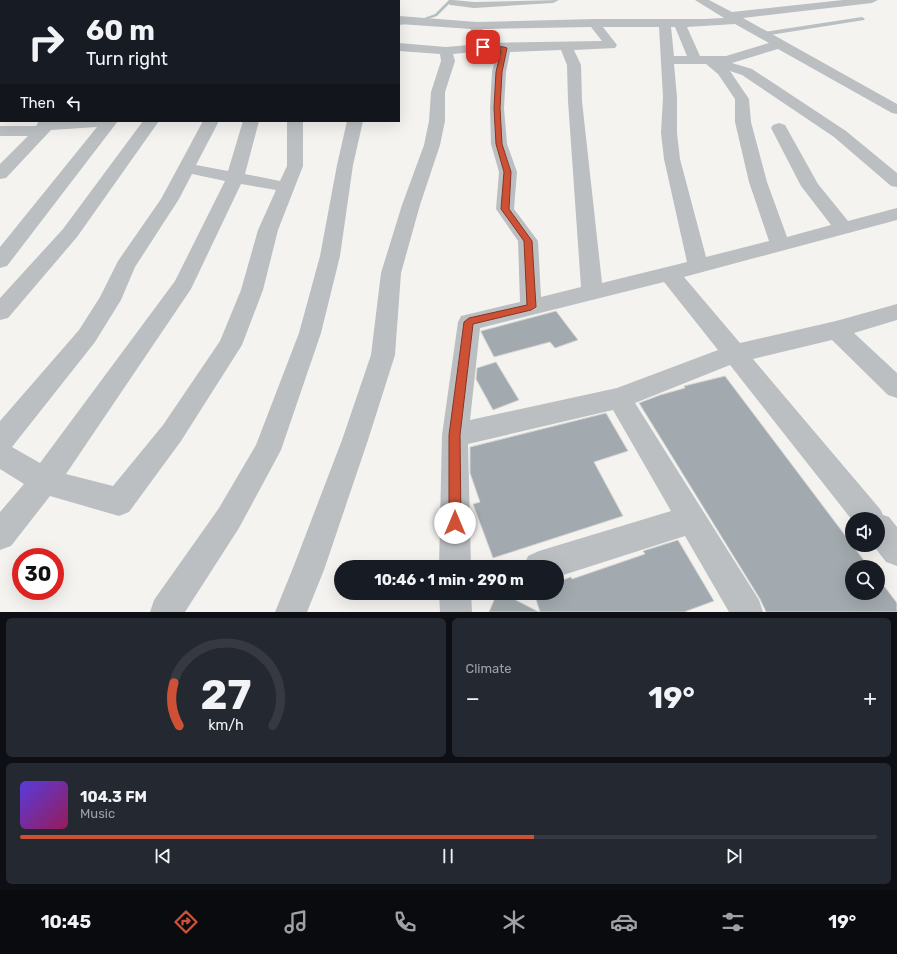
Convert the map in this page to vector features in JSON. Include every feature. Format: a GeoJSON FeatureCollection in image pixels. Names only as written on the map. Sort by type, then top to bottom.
{"type":"FeatureCollection","features":[{"type":"Feature","properties":{"kind":"street"},"geometry":{"type":"LineString","coordinates":[[454,3],[474,5],[553,0]]}},
{"type":"Feature","properties":{"kind":"street"},"geometry":{"type":"LineString","coordinates":[[701,0],[897,110]]}},
{"type":"Feature","properties":{"kind":"street"},"geometry":{"type":"LineString","coordinates":[[400,20],[476,26],[594,23],[704,23],[864,0]]}},
{"type":"Feature","properties":{"kind":"street"},"geometry":{"type":"LineString","coordinates":[[400,47],[446,51],[475,48],[611,45],[594,23]]}},
{"type":"Feature","properties":{"kind":"street"},"geometry":{"type":"LineString","coordinates":[[672,23],[702,60],[723,71],[742,99],[743,122],[758,182],[780,245]]}},
{"type":"Feature","properties":{"kind":"street"},"geometry":{"type":"LineString","coordinates":[[672,23],[667,60],[670,97],[669,133],[672,159],[698,266]]}},
{"type":"Feature","properties":{"kind":"street"},"geometry":{"type":"LineString","coordinates":[[475,48],[476,26]]}},
{"type":"Feature","properties":{"kind":"street"},"geometry":{"type":"LineString","coordinates":[[667,60],[727,60],[780,44]]}},
{"type":"Feature","properties":{"kind":"street"},"geometry":{"type":"LineString","coordinates":[[566,47],[574,65],[575,101],[592,292]]}},
{"type":"Feature","properties":{"kind":"street"},"geometry":{"type":"LineString","coordinates":[[504,48],[499,72],[497,108],[499,144],[508,172],[505,209],[528,241],[531,307]]}},
{"type":"Feature","properties":{"kind":"street"},"geometry":{"type":"LineString","coordinates":[[290,612],[308,570],[356,440],[383,355],[391,273],[411,205],[432,145],[437,120],[438,92],[448,61],[446,51]]}},
{"type":"Feature","properties":{"kind":"street"},"geometry":{"type":"LineString","coordinates":[[702,60],[747,72],[840,134],[897,182]]}},
{"type":"Feature","properties":{"kind":"street"},"geometry":{"type":"LineString","coordinates":[[2,126],[46,126],[97,122]]}},
{"type":"Feature","properties":{"kind":"street"},"geometry":{"type":"LineString","coordinates":[[0,261],[109,122]]}},
{"type":"Feature","properties":{"kind":"street"},"geometry":{"type":"LineString","coordinates":[[0,312],[70,233],[150,122]]}},
{"type":"Feature","properties":{"kind":"street"},"geometry":{"type":"LineString","coordinates":[[0,441],[87,336],[110,300],[125,266],[170,199],[210,122]]}},
{"type":"Feature","properties":{"kind":"street"},"geometry":{"type":"LineString","coordinates":[[0,535],[44,481],[184,284],[235,178],[250,122]]}},
{"type":"Feature","properties":{"kind":"street"},"geometry":{"type":"LineString","coordinates":[[0,454],[44,481],[119,502],[172,433],[230,346],[252,290],[268,230],[295,166],[296,122]]}},
{"type":"Feature","properties":{"kind":"street"},"geometry":{"type":"LineString","coordinates":[[166,612],[229,518],[267,450],[310,334],[330,256],[344,165],[355,122]]}},
{"type":"Feature","properties":{"kind":"street"},"geometry":{"type":"LineString","coordinates":[[0,174],[44,126]]}},
{"type":"Feature","properties":{"kind":"street"},"geometry":{"type":"LineString","coordinates":[[779,128],[810,186],[843,228]]}},
{"type":"Feature","properties":{"kind":"street"},"geometry":{"type":"LineString","coordinates":[[187,168],[286,187]]}},
{"type":"Feature","properties":{"kind":"street"},"geometry":{"type":"LineString","coordinates":[[455,560],[455,435],[469,322],[669,274],[897,214]]}},
{"type":"Feature","properties":{"kind":"street"},"geometry":{"type":"LineString","coordinates":[[669,274],[733,354],[864,512]]}},
{"type":"Feature","properties":{"kind":"street"},"geometry":{"type":"LineString","coordinates":[[455,435],[619,398],[733,354],[836,330],[897,312]]}},
{"type":"Feature","properties":{"kind":"street"},"geometry":{"type":"LineString","coordinates":[[836,330],[897,388]]}},
{"type":"Feature","properties":{"kind":"street"},"geometry":{"type":"LineString","coordinates":[[619,398],[747,612]]}},
{"type":"Feature","properties":{"kind":"street"},"geometry":{"type":"LineString","coordinates":[[562,560],[691,520]]}},
{"type":"Feature","properties":{"kind":"street"},"geometry":{"type":"LineString","coordinates":[[885,536],[897,551]]}},
{"type":"Feature","properties":{"kind":"street"},"geometry":{"type":"LineString","coordinates":[[455,600],[456,612]]}},
{"type":"Feature","properties":{"kind":"lane"},"geometry":{"type":"LineString","coordinates":[[764,34],[862,19]]}},
{"type":"Feature","properties":{"kind":"building"},"geometry":{"type":"Polygon","coordinates":[[[556,311],[578,340],[555,348],[550,342],[494,357],[481,332],[481,331],[556,311]]]}},
{"type":"Feature","properties":{"kind":"building"},"geometry":{"type":"Polygon","coordinates":[[[496,362],[519,400],[493,410],[476,379],[477,368],[496,362]]]}},
{"type":"Feature","properties":{"kind":"building"},"geometry":{"type":"Polygon","coordinates":[[[725,376],[845,535],[845,552],[858,552],[864,560],[845,560],[845,600],[885,600],[885,587],[897,603],[897,612],[766,612],[760,599],[639,403],[685,388],[684,386],[725,376]]]}},
{"type":"Feature","properties":{"kind":"building"},"geometry":{"type":"Polygon","coordinates":[[[606,413],[628,451],[594,462],[623,516],[493,558],[473,504],[480,502],[470,473],[470,447],[606,413]]]}},
{"type":"Feature","properties":{"kind":"building"},"geometry":{"type":"Polygon","coordinates":[[[678,540],[714,601],[684,612],[540,612],[536,600],[564,600],[564,580],[571,577],[572,579],[645,554],[643,551],[678,540]]]}},
{"type":"Feature","properties":{"kind":"building"},"geometry":{"type":"Polygon","coordinates":[[[494,600],[516,600],[539,612],[489,612],[494,600]]]}},
{"type":"Feature","properties":{"kind":"waterway"},"geometry":{"type":"LineString","coordinates":[[420,21],[436,15],[451,0]]}},
{"type":"Feature","properties":{"kind":"waterway"},"geometry":{"type":"LineString","coordinates":[[400,24],[409,23]]}},
{"type":"Feature","properties":{"kind":"route"},"geometry":{"type":"LineString","coordinates":[[455,523],[455,435],[469,322],[531,307],[528,241],[505,209],[508,172],[499,144],[497,108],[499,72],[504,48],[483,47]]}}]}
